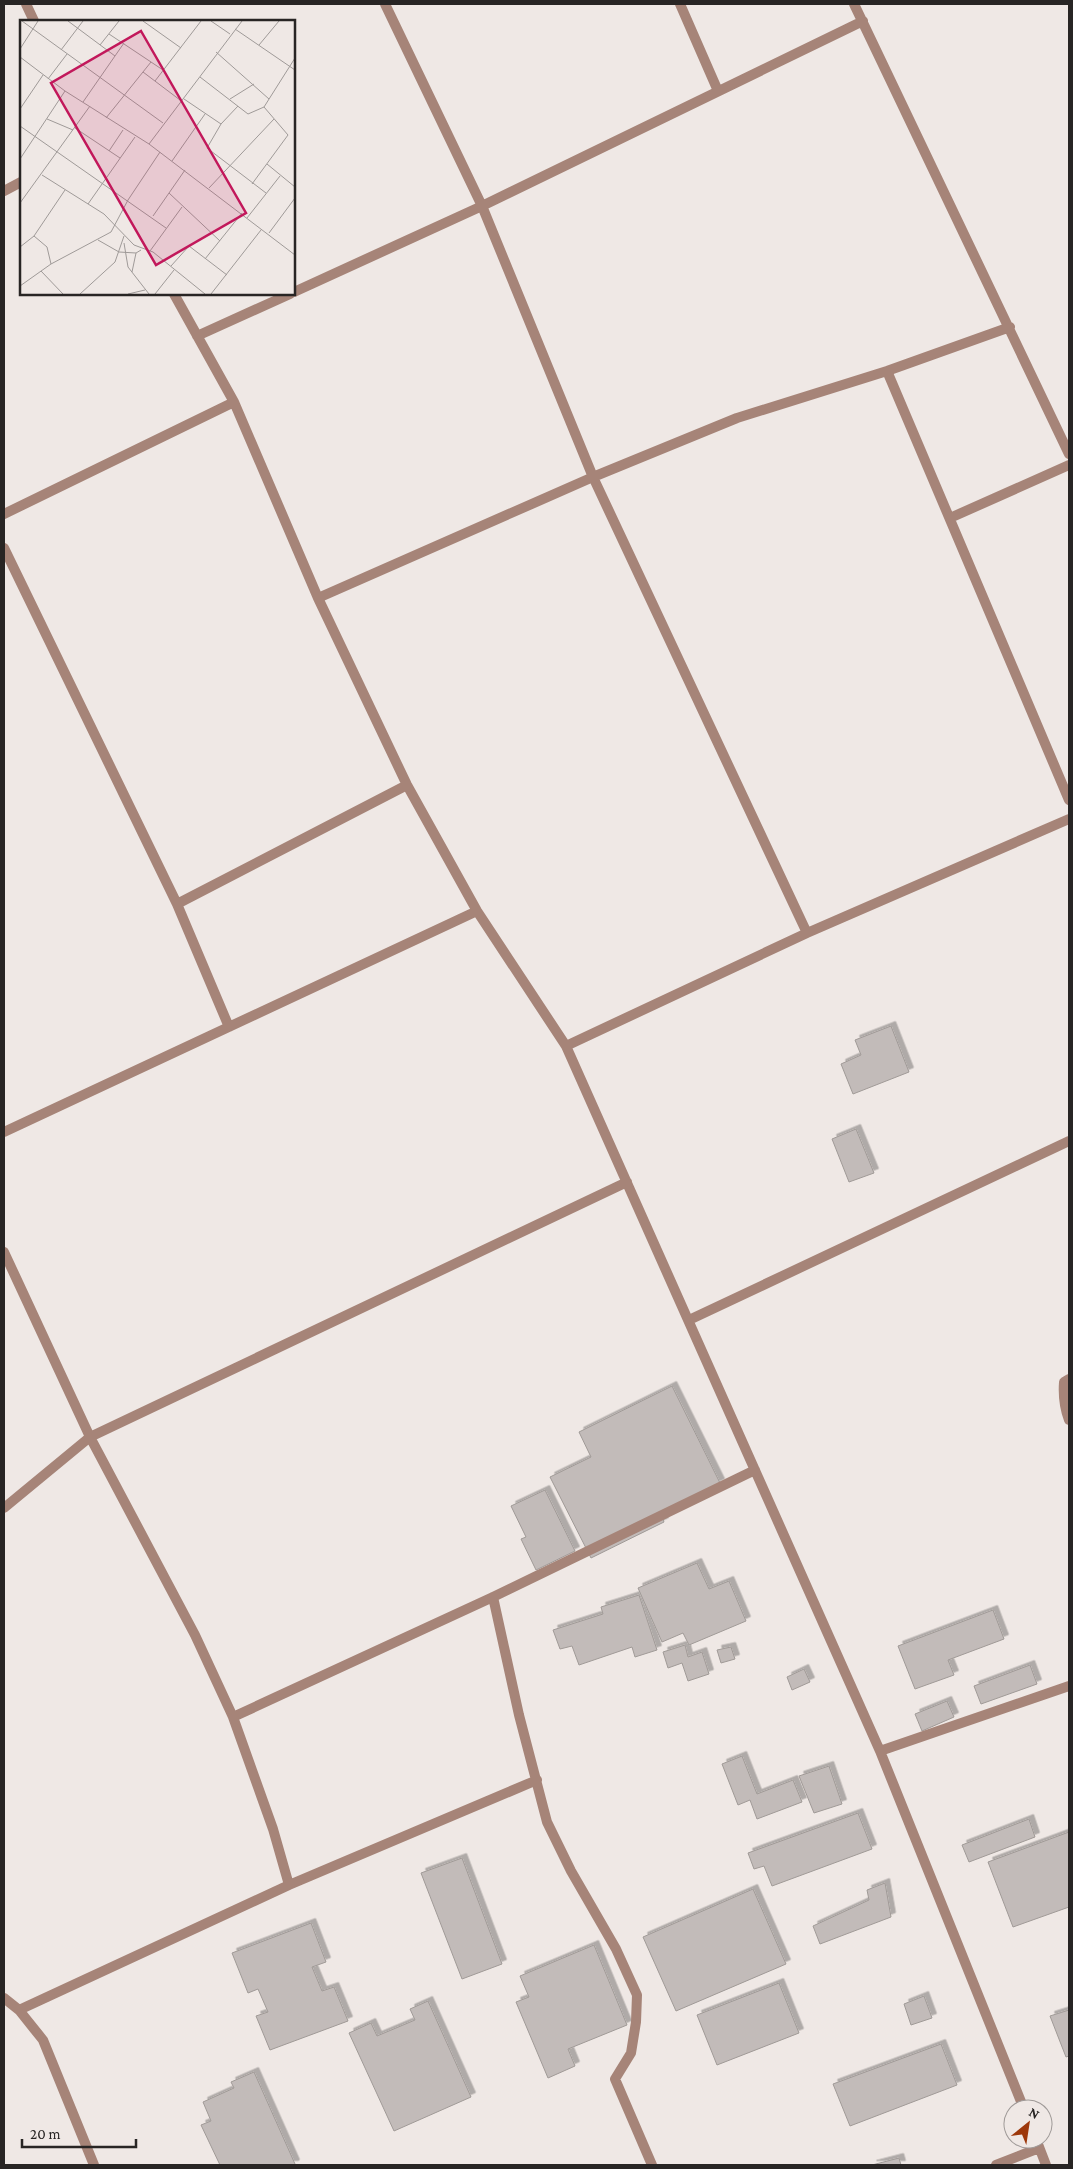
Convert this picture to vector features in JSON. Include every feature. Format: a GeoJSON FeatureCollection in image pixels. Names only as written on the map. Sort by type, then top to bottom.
{"type":"FeatureCollection","features":[{"type":"Feature","properties":{"kind":"street"},"geometry":{"type":"LineString","coordinates":[[26,4],[34,20]]}},
{"type":"Feature","properties":{"kind":"street"},"geometry":{"type":"LineString","coordinates":[[385,4],[482,206],[593,477],[807,933]]}},
{"type":"Feature","properties":{"kind":"street"},"geometry":{"type":"LineString","coordinates":[[680,4],[718,91]]}},
{"type":"Feature","properties":{"kind":"street"},"geometry":{"type":"LineString","coordinates":[[854,4],[1010,327],[1069,454]]}},
{"type":"Feature","properties":{"kind":"street"},"geometry":{"type":"LineString","coordinates":[[295,292],[482,206],[863,21]]}},
{"type":"Feature","properties":{"kind":"street"},"geometry":{"type":"LineString","coordinates":[[4,190],[20,182]]}},
{"type":"Feature","properties":{"kind":"street"},"geometry":{"type":"LineString","coordinates":[[175,295],[234,402],[318,598],[407,785],[477,911],[566,1046],[880,1751],[1020,2099]]}},
{"type":"Feature","properties":{"kind":"street"},"geometry":{"type":"LineString","coordinates":[[197,336],[288,295]]}},
{"type":"Feature","properties":{"kind":"street"},"geometry":{"type":"LineString","coordinates":[[318,598],[593,477],[737,418],[887,371],[1010,327]]}},
{"type":"Feature","properties":{"kind":"street"},"geometry":{"type":"LineString","coordinates":[[887,371],[1069,800]]}},
{"type":"Feature","properties":{"kind":"street"},"geometry":{"type":"LineString","coordinates":[[4,514],[234,402]]}},
{"type":"Feature","properties":{"kind":"street"},"geometry":{"type":"LineString","coordinates":[[950,518],[1069,465]]}},
{"type":"Feature","properties":{"kind":"street"},"geometry":{"type":"LineString","coordinates":[[4,548],[177,904],[230,1027]]}},
{"type":"Feature","properties":{"kind":"street"},"geometry":{"type":"LineString","coordinates":[[177,904],[407,785]]}},
{"type":"Feature","properties":{"kind":"street"},"geometry":{"type":"LineString","coordinates":[[566,1046],[807,933],[1069,819]]}},
{"type":"Feature","properties":{"kind":"street"},"geometry":{"type":"LineString","coordinates":[[4,1132],[477,911]]}},
{"type":"Feature","properties":{"kind":"street"},"geometry":{"type":"LineString","coordinates":[[689,1320],[1069,1141]]}},
{"type":"Feature","properties":{"kind":"street"},"geometry":{"type":"LineString","coordinates":[[4,1508],[90,1438],[627,1182]]}},
{"type":"Feature","properties":{"kind":"street"},"geometry":{"type":"LineString","coordinates":[[4,1252],[90,1438],[195,1635],[233,1717],[267,1812],[289,1885]]}},
{"type":"Feature","properties":{"kind":"street"},"geometry":{"type":"LineString","coordinates":[[1069,1379],[1064,1382],[1063,1393],[1065,1410],[1069,1420]]}},
{"type":"Feature","properties":{"kind":"street"},"geometry":{"type":"LineString","coordinates":[[233,1717],[493,1597],[755,1470]]}},
{"type":"Feature","properties":{"kind":"street"},"geometry":{"type":"LineString","coordinates":[[493,1597],[519,1715],[547,1822],[571,1871],[616,1949],[637,1994],[636,2022],[631,2053],[615,2079],[652,2165]]}},
{"type":"Feature","properties":{"kind":"street"},"geometry":{"type":"LineString","coordinates":[[880,1751],[1069,1686]]}},
{"type":"Feature","properties":{"kind":"street"},"geometry":{"type":"LineString","coordinates":[[20,2010],[289,1885],[537,1780]]}},
{"type":"Feature","properties":{"kind":"street"},"geometry":{"type":"LineString","coordinates":[[4,1998],[20,2010],[43,2040],[94,2165]]}},
{"type":"Feature","properties":{"kind":"street"},"geometry":{"type":"LineString","coordinates":[[996,2165],[1028,2149]]}},
{"type":"Feature","properties":{"kind":"street"},"geometry":{"type":"LineString","coordinates":[[1040,2149],[1046,2165]]}},
{"type":"Feature","properties":{"kind":"building"},"geometry":{"type":"Polygon","coordinates":[[[891,1026],[909,1072],[853,1094],[841,1064],[861,1055],[855,1040],[891,1026]]]}},
{"type":"Feature","properties":{"kind":"building"},"geometry":{"type":"Polygon","coordinates":[[[856,1129],[874,1173],[849,1182],[832,1139],[856,1129]]]}},
{"type":"Feature","properties":{"kind":"building"},"geometry":{"type":"Polygon","coordinates":[[[672,1386],[720,1483],[660,1512],[664,1522],[591,1558],[550,1477],[591,1457],[579,1432],[672,1386]]]}},
{"type":"Feature","properties":{"kind":"building"},"geometry":{"type":"Polygon","coordinates":[[[545,1490],[575,1551],[536,1570],[521,1539],[526,1537],[511,1506],[545,1490]]]}},
{"type":"Feature","properties":{"kind":"building"},"geometry":{"type":"Polygon","coordinates":[[[697,1563],[709,1589],[729,1581],[746,1621],[689,1645],[683,1633],[662,1642],[638,1588],[697,1563]]]}},
{"type":"Feature","properties":{"kind":"building"},"geometry":{"type":"Polygon","coordinates":[[[639,1595],[657,1650],[635,1657],[632,1647],[579,1665],[572,1646],[560,1649],[553,1630],[603,1614],[601,1607],[639,1595]]]}},
{"type":"Feature","properties":{"kind":"building"},"geometry":{"type":"Polygon","coordinates":[[[993,1610],[1004,1639],[948,1660],[954,1675],[915,1689],[898,1646],[993,1610]]]}},
{"type":"Feature","properties":{"kind":"building"},"geometry":{"type":"Polygon","coordinates":[[[685,1645],[688,1657],[702,1652],[709,1674],[688,1681],[682,1663],[668,1668],[663,1652],[685,1645]]]}},
{"type":"Feature","properties":{"kind":"building"},"geometry":{"type":"Polygon","coordinates":[[[731,1647],[735,1659],[721,1663],[717,1650],[731,1647]]]}},
{"type":"Feature","properties":{"kind":"building"},"geometry":{"type":"Polygon","coordinates":[[[1030,1665],[1037,1684],[981,1704],[974,1686],[1030,1665]]]}},
{"type":"Feature","properties":{"kind":"building"},"geometry":{"type":"Polygon","coordinates":[[[804,1669],[810,1682],[792,1690],[787,1677],[804,1669]]]}},
{"type":"Feature","properties":{"kind":"building"},"geometry":{"type":"Polygon","coordinates":[[[947,1701],[954,1717],[922,1731],[915,1714],[947,1701]]]}},
{"type":"Feature","properties":{"kind":"building"},"geometry":{"type":"Polygon","coordinates":[[[742,1756],[757,1794],[793,1780],[802,1802],[757,1819],[750,1800],[738,1805],[722,1764],[742,1756]]]}},
{"type":"Feature","properties":{"kind":"building"},"geometry":{"type":"Polygon","coordinates":[[[829,1766],[842,1804],[814,1813],[799,1776],[829,1766]]]}},
{"type":"Feature","properties":{"kind":"building"},"geometry":{"type":"Polygon","coordinates":[[[858,1813],[872,1849],[772,1886],[764,1866],[754,1869],[748,1853],[858,1813]]]}},
{"type":"Feature","properties":{"kind":"building"},"geometry":{"type":"Polygon","coordinates":[[[1029,1819],[1035,1837],[969,1862],[962,1845],[1029,1819]]]}},
{"type":"Feature","properties":{"kind":"building"},"geometry":{"type":"Polygon","coordinates":[[[1069,1832],[1069,1907],[1013,1927],[988,1862],[1069,1832]]]}},
{"type":"Feature","properties":{"kind":"building"},"geometry":{"type":"Polygon","coordinates":[[[462,1858],[502,1964],[462,1979],[421,1873],[462,1858]]]}},
{"type":"Feature","properties":{"kind":"building"},"geometry":{"type":"Polygon","coordinates":[[[885,1883],[891,1917],[820,1944],[813,1926],[869,1900],[867,1890],[885,1883]]]}},
{"type":"Feature","properties":{"kind":"building"},"geometry":{"type":"Polygon","coordinates":[[[753,1889],[786,1964],[676,2011],[643,1937],[753,1889]]]}},
{"type":"Feature","properties":{"kind":"building"},"geometry":{"type":"Polygon","coordinates":[[[311,1923],[326,1962],[312,1967],[322,1991],[334,1987],[348,2021],[270,2050],[256,2016],[268,2012],[258,1989],[248,1993],[232,1953],[311,1923]]]}},
{"type":"Feature","properties":{"kind":"building"},"geometry":{"type":"Polygon","coordinates":[[[594,1945],[627,2025],[568,2049],[575,2066],[548,2078],[516,2002],[529,1997],[520,1976],[594,1945]]]}},
{"type":"Feature","properties":{"kind":"building"},"geometry":{"type":"Polygon","coordinates":[[[779,1983],[799,2033],[717,2065],[697,2015],[779,1983]]]}},
{"type":"Feature","properties":{"kind":"building"},"geometry":{"type":"Polygon","coordinates":[[[924,1996],[932,2018],[911,2025],[904,2004],[924,1996]]]}},
{"type":"Feature","properties":{"kind":"building"},"geometry":{"type":"Polygon","coordinates":[[[428,2001],[471,2097],[394,2131],[349,2033],[371,2023],[377,2036],[415,2020],[410,2009],[428,2001]]]}},
{"type":"Feature","properties":{"kind":"building"},"geometry":{"type":"Polygon","coordinates":[[[1069,2010],[1069,2056],[1066,2057],[1050,2016],[1069,2010]]]}},
{"type":"Feature","properties":{"kind":"building"},"geometry":{"type":"Polygon","coordinates":[[[941,2044],[957,2085],[850,2126],[833,2084],[941,2044]]]}},
{"type":"Feature","properties":{"kind":"building"},"geometry":{"type":"Polygon","coordinates":[[[254,2072],[294,2165],[220,2165],[201,2125],[211,2121],[203,2102],[234,2088],[231,2082],[254,2072]]]}},
{"type":"Feature","properties":{"kind":"building"},"geometry":{"type":"Polygon","coordinates":[[[899,2158],[901,2165],[872,2165],[899,2158]]]}}]}
